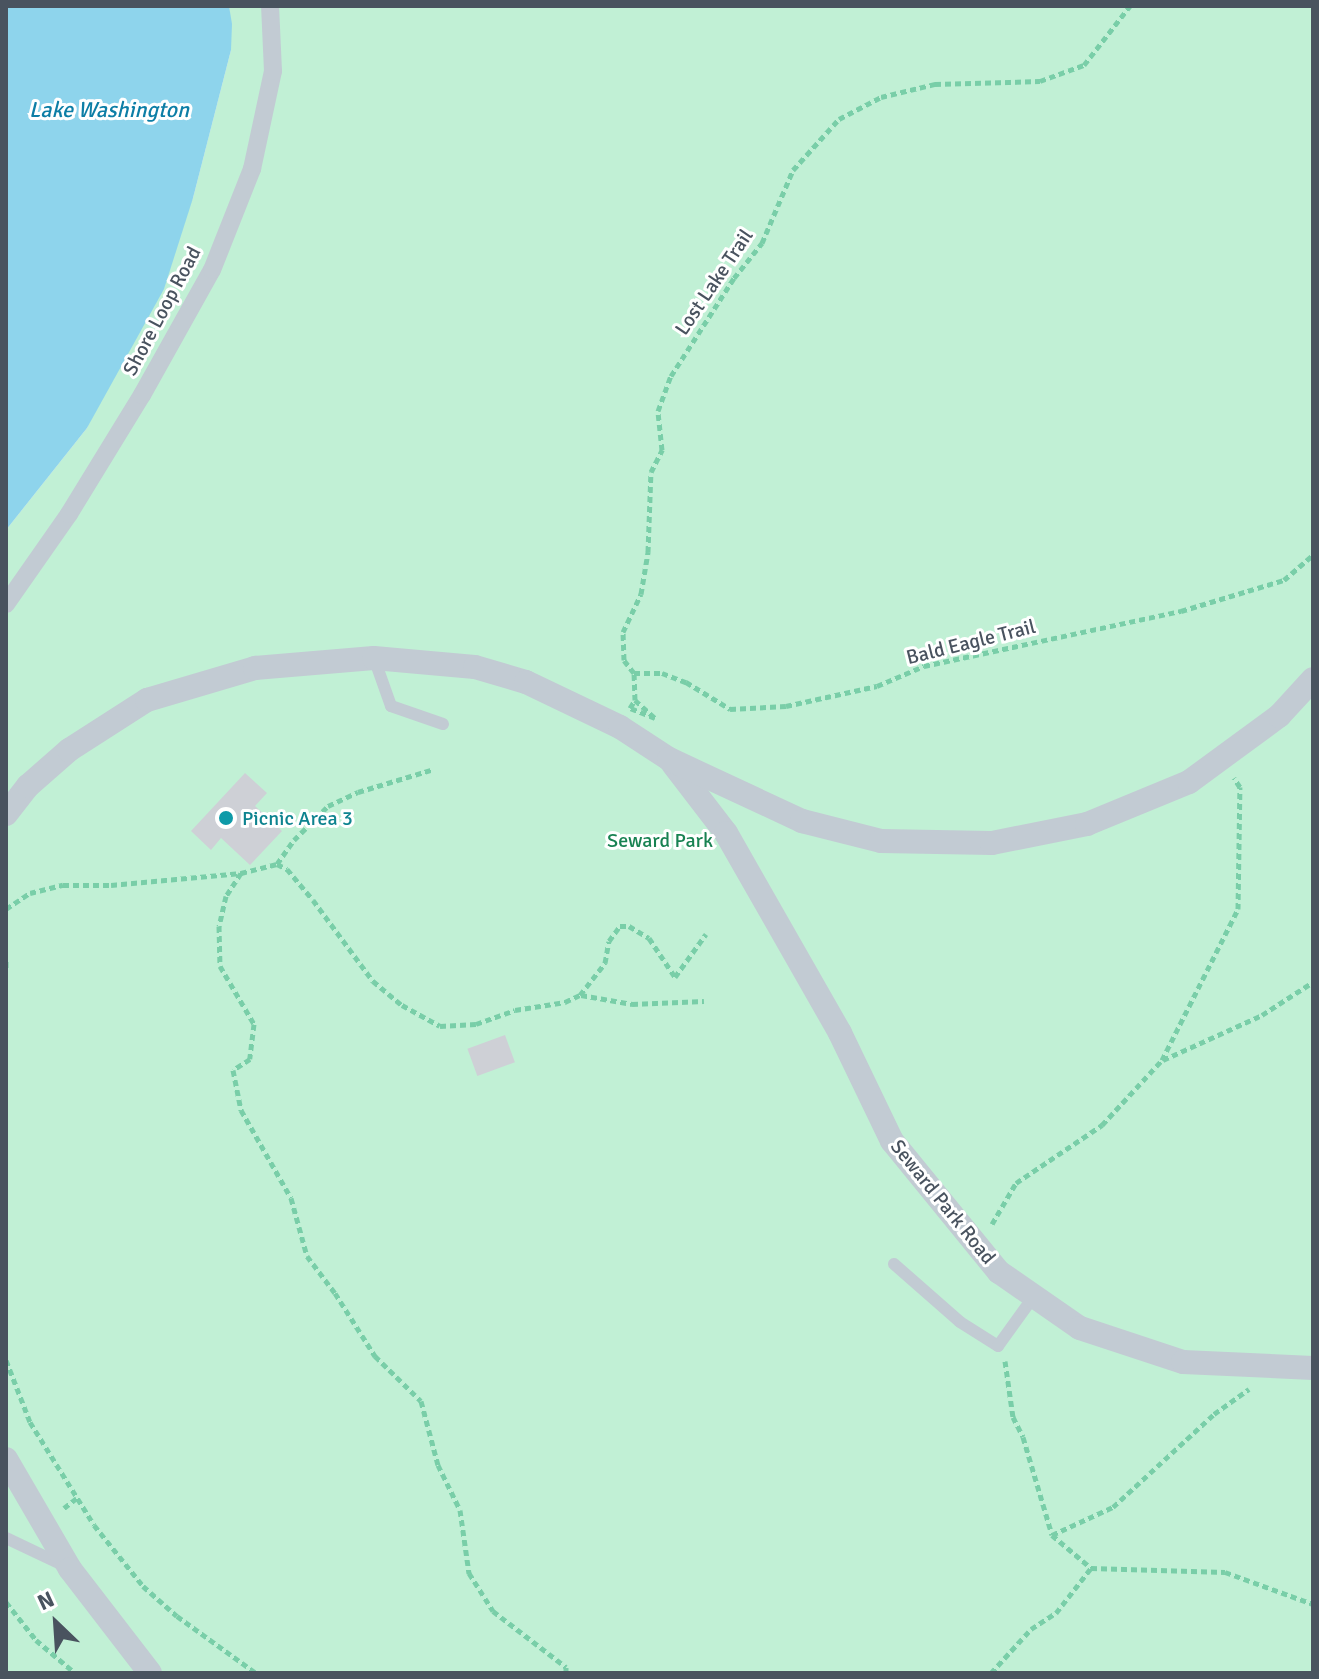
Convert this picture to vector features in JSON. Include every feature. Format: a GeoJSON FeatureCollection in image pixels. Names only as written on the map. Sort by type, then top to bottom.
{"type":"FeatureCollection","features":[{"type":"Feature","properties":{"kind":"street","name":"Shore Loop Road"},"geometry":{"type":"LineString","coordinates":[[6,604],[69,514],[142,395],[212,270],[252,169],[273,71],[270,6]]}},
{"type":"Feature","properties":{"kind":"street","name":"Seward Park Road"},"geometry":{"type":"LineString","coordinates":[[6,814],[28,786],[69,750],[147,700],[255,668],[374,658],[475,667],[526,682],[620,727],[669,759],[802,821],[881,841],[992,843],[1087,824],[1189,782],[1222,761],[1279,716],[1313,679]]}},
{"type":"Feature","properties":{"kind":"street","name":"Seward Park Road"},"geometry":{"type":"LineString","coordinates":[[669,759],[726,833],[840,1033],[892,1141],[999,1272],[1080,1328],[1183,1362],[1313,1368]]}},
{"type":"Feature","properties":{"kind":"street"},"geometry":{"type":"LineString","coordinates":[[6,1459],[70,1569],[150,1673]]}},
{"type":"Feature","properties":{"kind":"lane"},"geometry":{"type":"LineString","coordinates":[[374,658],[391,706],[443,724]]}},
{"type":"Feature","properties":{"kind":"lane"},"geometry":{"type":"LineString","coordinates":[[894,1264],[960,1322],[998,1346],[1034,1296]]}},
{"type":"Feature","properties":{"kind":"lane"},"geometry":{"type":"LineString","coordinates":[[6,1538],[70,1569]]}},
{"type":"Feature","properties":{"kind":"path","name":"Lost Lake Trail"},"geometry":{"type":"LineString","coordinates":[[635,700],[634,673],[624,660],[623,632],[641,594],[648,552],[651,472],[662,450],[658,411],[671,376],[734,278],[762,243],[793,170],[839,119],[881,97],[935,84],[1040,81],[1084,65],[1129,8]]}},
{"type":"Feature","properties":{"kind":"path","name":"Bald Eagle Trail"},"geometry":{"type":"LineString","coordinates":[[634,673],[662,673],[686,682],[730,709],[786,706],[877,686],[924,666],[1181,611],[1284,580],[1313,555]]}},
{"type":"Feature","properties":{"kind":"path"},"geometry":{"type":"LineString","coordinates":[[976,1243],[984,1238],[1016,1183],[1102,1125],[1162,1060],[1238,909],[1240,787],[1222,761]]}},
{"type":"Feature","properties":{"kind":"path"},"geometry":{"type":"LineString","coordinates":[[277,864],[294,840],[328,806],[358,792],[434,769]]}},
{"type":"Feature","properties":{"kind":"path"},"geometry":{"type":"LineString","coordinates":[[6,909],[30,893],[63,885],[241,873],[277,864],[287,869],[313,900],[373,981],[402,1005],[440,1026],[476,1024],[515,1010],[565,1002],[580,995],[605,963],[609,941],[620,926],[629,926],[649,938],[675,977],[706,934]]}},
{"type":"Feature","properties":{"kind":"path"},"geometry":{"type":"LineString","coordinates":[[241,873],[226,896],[219,926],[220,966],[254,1024],[250,1059],[233,1070],[241,1110],[291,1198],[307,1256],[375,1356],[421,1401],[438,1465],[460,1510],[469,1573],[493,1611],[566,1667],[566,1673]]}},
{"type":"Feature","properties":{"kind":"path"},"geometry":{"type":"LineString","coordinates":[[6,961],[6,969]]}},
{"type":"Feature","properties":{"kind":"path"},"geometry":{"type":"LineString","coordinates":[[1162,1060],[1262,1015],[1313,982]]}},
{"type":"Feature","properties":{"kind":"path"},"geometry":{"type":"LineString","coordinates":[[580,995],[632,1004],[704,1001]]}},
{"type":"Feature","properties":{"kind":"path"},"geometry":{"type":"LineString","coordinates":[[998,1346],[1005,1358],[1013,1417],[1023,1437],[1052,1535],[1091,1568],[1225,1572],[1313,1604]]}},
{"type":"Feature","properties":{"kind":"path"},"geometry":{"type":"LineString","coordinates":[[6,1360],[30,1422],[94,1525],[143,1586],[177,1616],[256,1673]]}},
{"type":"Feature","properties":{"kind":"path"},"geometry":{"type":"LineString","coordinates":[[1052,1535],[1113,1507],[1214,1414],[1282,1367]]}},
{"type":"Feature","properties":{"kind":"path"},"geometry":{"type":"LineString","coordinates":[[64,1508],[77,1498]]}},
{"type":"Feature","properties":{"kind":"path"},"geometry":{"type":"LineString","coordinates":[[991,1673],[1031,1629],[1056,1613],[1091,1568]]}},
{"type":"Feature","properties":{"kind":"path"},"geometry":{"type":"LineString","coordinates":[[6,1602],[36,1640],[75,1673]]}},
{"type":"Feature","properties":{"kind":"green space","name":"Seward Park"},"geometry":{"type":"Polygon","coordinates":[[[229,6],[1313,6],[1313,1673],[6,1673],[6,530],[87,428],[193,198],[231,50],[229,6]]]}},
{"type":"Feature","properties":{"kind":"water","name":"Lake Washington"},"geometry":{"type":"Polygon","coordinates":[[[6,6],[229,6],[232,24],[231,50],[193,198],[164,289],[87,428],[6,530],[6,6]]]}},
{"type":"Feature","properties":{"kind":"building","name":"Picnic Area 3"},"geometry":{"type":"Polygon","coordinates":[[[245,773],[267,793],[255,806],[282,831],[250,865],[221,838],[211,850],[191,831],[245,773]]]}},
{"type":"Feature","properties":{"kind":"building"},"geometry":{"type":"Polygon","coordinates":[[[505,1035],[515,1062],[477,1076],[467,1049],[505,1035]]]}},
{"type":"Feature","properties":{"kind":"place","name":"Picnic Area 3"},"geometry":{"type":"Point","coordinates":[226,818]}}]}
